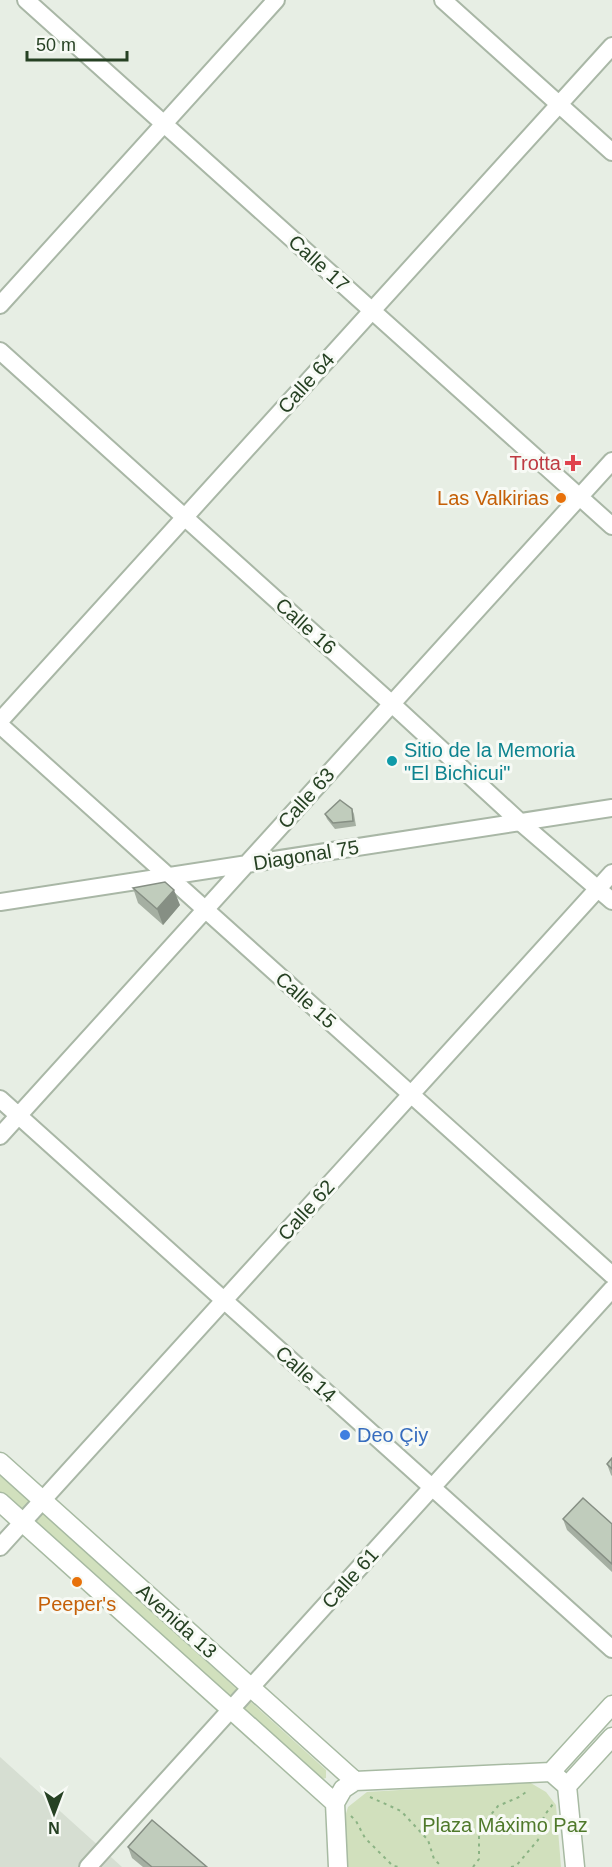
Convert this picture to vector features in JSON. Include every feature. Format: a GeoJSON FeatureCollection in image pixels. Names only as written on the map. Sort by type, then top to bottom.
{"type":"FeatureCollection","features":[{"type":"Feature","properties":{"kind":"main road","name":"Avenida 13"},"geometry":{"type":"LineString","coordinates":[[0,1462],[355,1781]]}},
{"type":"Feature","properties":{"kind":"main road","name":"Avenida 13"},"geometry":{"type":"LineString","coordinates":[[0,1502],[335,1803]]}},
{"type":"Feature","properties":{"kind":"main road"},"geometry":{"type":"LineString","coordinates":[[551,1772],[612,1705]]}},
{"type":"Feature","properties":{"kind":"main road"},"geometry":{"type":"LineString","coordinates":[[567,1786],[612,1737]]}},
{"type":"Feature","properties":{"kind":"main road"},"geometry":{"type":"LineString","coordinates":[[338,1867],[335,1803],[343,1789],[355,1781],[551,1772],[567,1786],[575,1867]]}},
{"type":"Feature","properties":{"kind":"street","name":"Calle 17"},"geometry":{"type":"LineString","coordinates":[[26,0],[612,526]]}},
{"type":"Feature","properties":{"kind":"street"},"geometry":{"type":"LineString","coordinates":[[0,305],[276,0]]}},
{"type":"Feature","properties":{"kind":"street"},"geometry":{"type":"LineString","coordinates":[[443,0],[612,152]]}},
{"type":"Feature","properties":{"kind":"street","name":"Calle 64"},"geometry":{"type":"LineString","coordinates":[[0,723],[612,46]]}},
{"type":"Feature","properties":{"kind":"street","name":"Calle 16"},"geometry":{"type":"LineString","coordinates":[[0,351],[520,822],[612,901]]}},
{"type":"Feature","properties":{"kind":"street","name":"Calle 63"},"geometry":{"type":"LineString","coordinates":[[0,1136],[612,461]]}},
{"type":"Feature","properties":{"kind":"street","name":"Calle 15"},"geometry":{"type":"LineString","coordinates":[[0,723],[612,1275]]}},
{"type":"Feature","properties":{"kind":"street","name":"Diagonal 75"},"geometry":{"type":"LineString","coordinates":[[0,902],[612,808]]}},
{"type":"Feature","properties":{"kind":"street","name":"Calle 62"},"geometry":{"type":"LineString","coordinates":[[0,1547],[612,873]]}},
{"type":"Feature","properties":{"kind":"street","name":"Calle 14"},"geometry":{"type":"LineString","coordinates":[[0,1099],[612,1649]]}},
{"type":"Feature","properties":{"kind":"street","name":"Calle 61"},"geometry":{"type":"LineString","coordinates":[[88,1867],[612,1289]]}},
{"type":"Feature","properties":{"kind":"path"},"geometry":{"type":"LineString","coordinates":[[473,1867],[479,1859],[479,1829],[498,1806],[519,1797],[551,1772]]}},
{"type":"Feature","properties":{"kind":"path"},"geometry":{"type":"LineString","coordinates":[[355,1781],[372,1798],[401,1811],[428,1840],[434,1859],[442,1867]]}},
{"type":"Feature","properties":{"kind":"path"},"geometry":{"type":"LineString","coordinates":[[512,1867],[516,1866],[538,1840],[544,1816],[567,1786]]}},
{"type":"Feature","properties":{"kind":"path"},"geometry":{"type":"LineString","coordinates":[[335,1803],[356,1821],[365,1838],[393,1866],[399,1867]]}},
{"type":"Feature","properties":{"kind":"shaded area"},"geometry":{"type":"Polygon","coordinates":[[[0,1757],[122,1867],[0,1867],[0,1757]]]}},
{"type":"Feature","properties":{"kind":"green space"},"geometry":{"type":"Polygon","coordinates":[[[0,1474],[326,1770],[326,1778],[316,1781],[0,1494],[0,1474]]]}},
{"type":"Feature","properties":{"kind":"green space","name":"Plaza Máximo Paz"},"geometry":{"type":"Polygon","coordinates":[[[529,1782],[546,1792],[556,1805],[561,1867],[343,1867],[341,1830],[348,1807],[367,1792],[529,1782]]]}},
{"type":"Feature","properties":{"kind":"building"},"geometry":{"type":"Polygon","coordinates":[[[340,800],[352,809],[353,821],[333,823],[325,814],[340,800]]]}},
{"type":"Feature","properties":{"kind":"building"},"geometry":{"type":"Polygon","coordinates":[[[165,882],[174,890],[157,909],[133,888],[165,882]]]}},
{"type":"Feature","properties":{"kind":"building"},"geometry":{"type":"Polygon","coordinates":[[[612,1458],[612,1469],[607,1464],[612,1458]]]}},
{"type":"Feature","properties":{"kind":"building"},"geometry":{"type":"Polygon","coordinates":[[[583,1498],[612,1524],[612,1564],[563,1519],[583,1498]]]}},
{"type":"Feature","properties":{"kind":"building"},"geometry":{"type":"Polygon","coordinates":[[[152,1820],[207,1867],[152,1867],[128,1847],[152,1820]]]}},
{"type":"Feature","properties":{"kind":"place","name":"Trotta"},"geometry":{"type":"Point","coordinates":[573,463]}},
{"type":"Feature","properties":{"kind":"place","name":"Las Valkirias"},"geometry":{"type":"Point","coordinates":[561,498]}},
{"type":"Feature","properties":{"kind":"place","name":"Sitio de la Memoria \"El Bichicui\""},"geometry":{"type":"Point","coordinates":[392,761]}},
{"type":"Feature","properties":{"kind":"place","name":"Deo Çiy"},"geometry":{"type":"Point","coordinates":[345,1435]}},
{"type":"Feature","properties":{"kind":"place","name":"Peeper's"},"geometry":{"type":"Point","coordinates":[77,1582]}}]}
